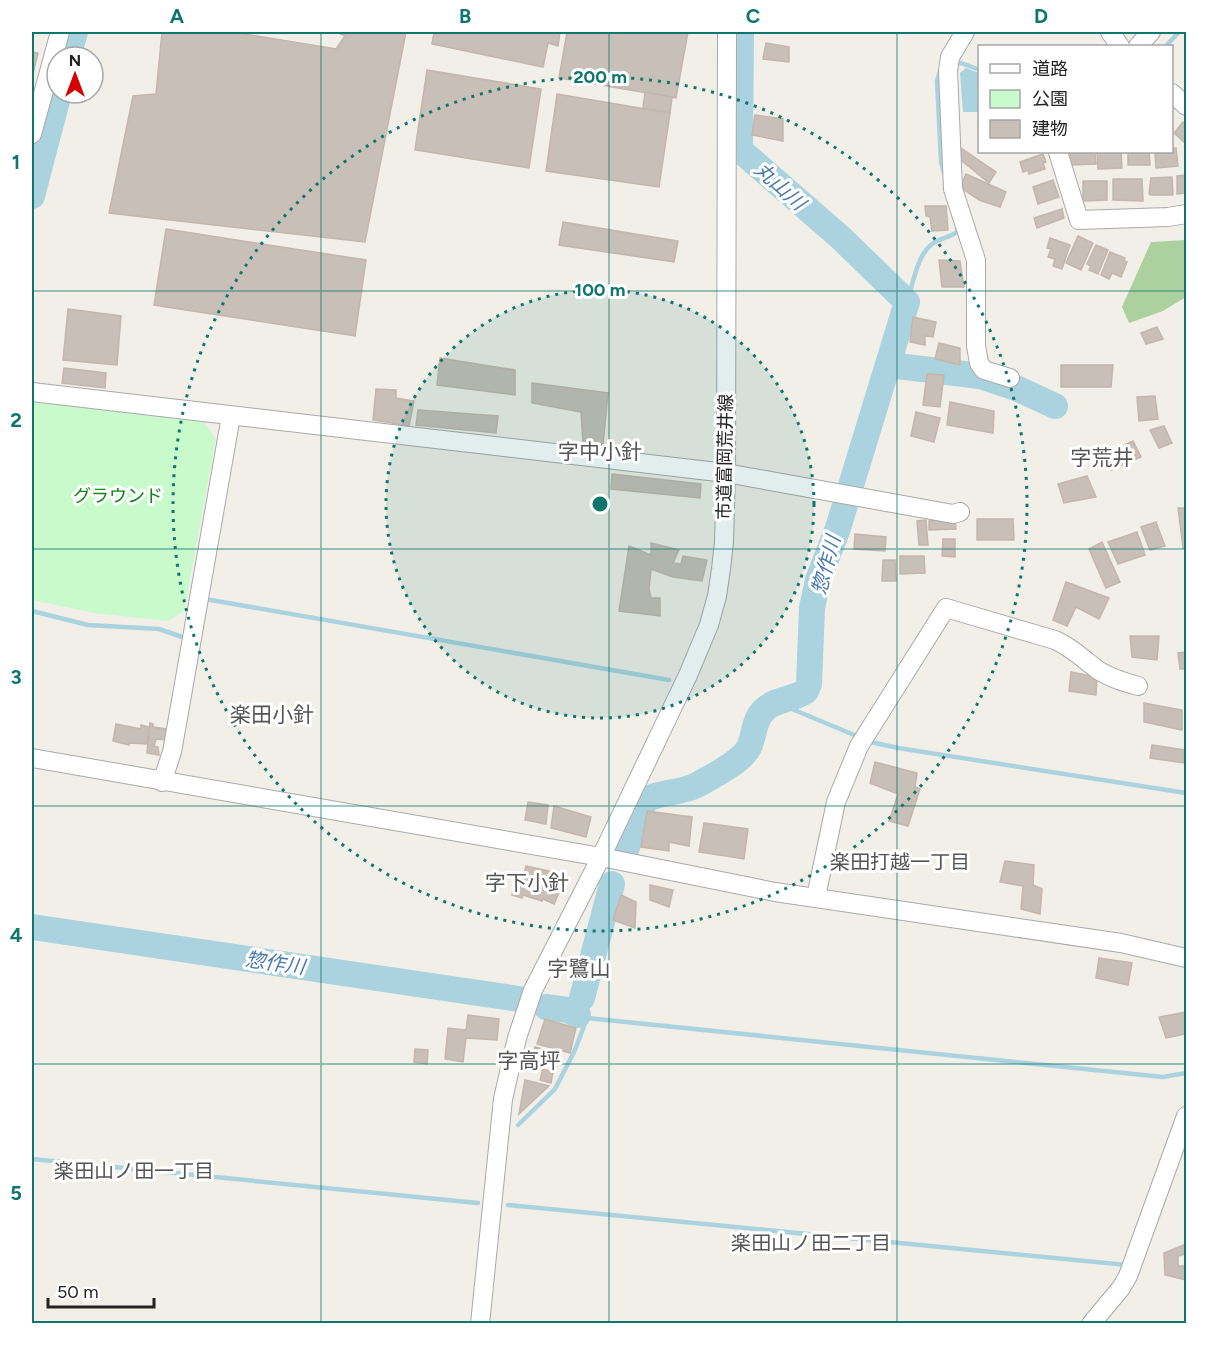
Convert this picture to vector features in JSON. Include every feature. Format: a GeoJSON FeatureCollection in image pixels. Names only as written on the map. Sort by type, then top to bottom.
{"type":"FeatureCollection","features":[{"type":"Feature","properties":{"kind":"street"},"geometry":{"type":"LineString","coordinates":[[32,134],[37,95],[60,32]]}},
{"type":"Feature","properties":{"kind":"street","name":"市道富岡荒井線"},"geometry":{"type":"LineString","coordinates":[[480,1323],[503,1100],[517,1038],[533,990],[602,857],[688,675],[709,625],[717,596],[722,560],[726,473],[727,32]]}},
{"type":"Feature","properties":{"kind":"street"},"geometry":{"type":"LineString","coordinates":[[965,32],[949,64],[953,189],[976,260],[976,346],[979,363],[984,370],[1010,378]]}},
{"type":"Feature","properties":{"kind":"street"},"geometry":{"type":"LineString","coordinates":[[1110,32],[1119,45]]}},
{"type":"Feature","properties":{"kind":"street"},"geometry":{"type":"LineString","coordinates":[[1139,45],[1151,32]]}},
{"type":"Feature","properties":{"kind":"street"},"geometry":{"type":"LineString","coordinates":[[1058,153],[1079,220],[1168,217],[1186,214]]}},
{"type":"Feature","properties":{"kind":"street"},"geometry":{"type":"LineString","coordinates":[[32,392],[726,473],[953,514],[960,512]]}},
{"type":"Feature","properties":{"kind":"street"},"geometry":{"type":"LineString","coordinates":[[162,782],[172,752],[231,416]]}},
{"type":"Feature","properties":{"kind":"street"},"geometry":{"type":"LineString","coordinates":[[816,897],[836,802],[864,738],[946,608],[1070,646],[1099,671],[1138,686]]}},
{"type":"Feature","properties":{"kind":"street"},"geometry":{"type":"LineString","coordinates":[[32,758],[602,857],[775,892],[1121,943],[1186,958]]}},
{"type":"Feature","properties":{"kind":"street"},"geometry":{"type":"LineString","coordinates":[[1091,1323],[1121,1288],[1128,1276],[1186,1116]]}},
{"type":"Feature","properties":{"kind":"green space"},"geometry":{"type":"Polygon","coordinates":[[[1186,240],[1186,297],[1163,311],[1129,323],[1122,307],[1151,242],[1186,240]]]}},
{"type":"Feature","properties":{"kind":"green space","name":"グラウンド"},"geometry":{"type":"Polygon","coordinates":[[[32,400],[202,419],[216,439],[184,611],[168,621],[94,613],[32,600],[32,400]]]}},
{"type":"Feature","properties":{"kind":"water"},"geometry":{"type":"Polygon","coordinates":[[[966,68],[978,73],[978,112],[963,112],[960,73],[966,68]]]}},
{"type":"Feature","properties":{"kind":"building"},"geometry":{"type":"Polygon","coordinates":[[[162,32],[232,32],[336,49],[345,36],[336,32],[406,32],[365,242],[109,213],[133,96],[156,94],[162,32]]]}},
{"type":"Feature","properties":{"kind":"building"},"geometry":{"type":"Polygon","coordinates":[[[434,32],[560,32],[558,46],[548,43],[543,67],[432,44],[434,32]]]}},
{"type":"Feature","properties":{"kind":"building"},"geometry":{"type":"Polygon","coordinates":[[[567,32],[688,32],[676,98],[559,78],[567,32]]]}},
{"type":"Feature","properties":{"kind":"building"},"geometry":{"type":"Polygon","coordinates":[[[766,43],[789,47],[789,62],[763,59],[766,43]]]}},
{"type":"Feature","properties":{"kind":"building"},"geometry":{"type":"Polygon","coordinates":[[[32,52],[38,53],[33,74],[32,74],[32,52]]]}},
{"type":"Feature","properties":{"kind":"building"},"geometry":{"type":"Polygon","coordinates":[[[427,70],[541,89],[529,168],[415,150],[427,70]]]}},
{"type":"Feature","properties":{"kind":"building"},"geometry":{"type":"Polygon","coordinates":[[[645,92],[672,97],[670,113],[643,108],[645,92]]]}},
{"type":"Feature","properties":{"kind":"building"},"geometry":{"type":"Polygon","coordinates":[[[557,94],[670,113],[659,187],[546,171],[557,94]]]}},
{"type":"Feature","properties":{"kind":"building"},"geometry":{"type":"Polygon","coordinates":[[[755,115],[783,119],[783,141],[752,135],[755,115]]]}},
{"type":"Feature","properties":{"kind":"building"},"geometry":{"type":"Polygon","coordinates":[[[1183,122],[1186,125],[1186,144],[1174,133],[1183,122]]]}},
{"type":"Feature","properties":{"kind":"building"},"geometry":{"type":"Polygon","coordinates":[[[961,148],[996,172],[989,183],[956,156],[961,148]]]}},
{"type":"Feature","properties":{"kind":"building"},"geometry":{"type":"Polygon","coordinates":[[[1176,148],[1178,166],[1156,168],[1155,153],[1173,153],[1173,149],[1176,148]]]}},
{"type":"Feature","properties":{"kind":"building"},"geometry":{"type":"Polygon","coordinates":[[[1070,153],[1095,153],[1096,164],[1070,165],[1070,153]]]}},
{"type":"Feature","properties":{"kind":"building"},"geometry":{"type":"Polygon","coordinates":[[[1097,153],[1121,153],[1122,168],[1098,169],[1097,153]]]}},
{"type":"Feature","properties":{"kind":"building"},"geometry":{"type":"Polygon","coordinates":[[[1128,153],[1149,153],[1150,165],[1128,165],[1128,153]]]}},
{"type":"Feature","properties":{"kind":"building"},"geometry":{"type":"Polygon","coordinates":[[[1043,154],[1046,162],[1043,163],[1045,169],[1029,174],[1028,170],[1023,172],[1020,162],[1043,154]]]}},
{"type":"Feature","properties":{"kind":"building"},"geometry":{"type":"Polygon","coordinates":[[[966,174],[1006,192],[1000,207],[979,200],[960,187],[966,174]]]}},
{"type":"Feature","properties":{"kind":"building"},"geometry":{"type":"Polygon","coordinates":[[[1186,175],[1186,193],[1177,194],[1177,176],[1186,175]]]}},
{"type":"Feature","properties":{"kind":"building"},"geometry":{"type":"Polygon","coordinates":[[[1172,177],[1173,195],[1149,194],[1151,178],[1172,177]]]}},
{"type":"Feature","properties":{"kind":"building"},"geometry":{"type":"Polygon","coordinates":[[[1113,179],[1142,179],[1143,201],[1113,200],[1113,179]]]}},
{"type":"Feature","properties":{"kind":"building"},"geometry":{"type":"Polygon","coordinates":[[[1053,180],[1059,197],[1038,204],[1033,187],[1053,180]]]}},
{"type":"Feature","properties":{"kind":"building"},"geometry":{"type":"Polygon","coordinates":[[[1083,181],[1107,181],[1107,200],[1083,201],[1083,181]]]}},
{"type":"Feature","properties":{"kind":"building"},"geometry":{"type":"Polygon","coordinates":[[[925,206],[946,206],[948,230],[932,231],[930,217],[926,216],[925,206]]]}},
{"type":"Feature","properties":{"kind":"building"},"geometry":{"type":"Polygon","coordinates":[[[1062,209],[1064,218],[1037,228],[1034,218],[1062,209]]]}},
{"type":"Feature","properties":{"kind":"building"},"geometry":{"type":"Polygon","coordinates":[[[563,222],[678,241],[674,262],[559,245],[563,222]]]}},
{"type":"Feature","properties":{"kind":"building"},"geometry":{"type":"Polygon","coordinates":[[[166,229],[366,260],[355,336],[154,305],[166,229]]]}},
{"type":"Feature","properties":{"kind":"building"},"geometry":{"type":"Polygon","coordinates":[[[1078,236],[1093,243],[1081,270],[1066,263],[1078,236]]]}},
{"type":"Feature","properties":{"kind":"building"},"geometry":{"type":"Polygon","coordinates":[[[1050,238],[1070,245],[1062,269],[1053,266],[1055,259],[1048,257],[1051,249],[1047,248],[1050,238]]]}},
{"type":"Feature","properties":{"kind":"building"},"geometry":{"type":"Polygon","coordinates":[[[1096,245],[1108,250],[1098,274],[1089,270],[1091,266],[1087,264],[1096,245]]]}},
{"type":"Feature","properties":{"kind":"building"},"geometry":{"type":"Polygon","coordinates":[[[1110,252],[1125,258],[1124,261],[1127,262],[1121,277],[1112,273],[1109,279],[1101,275],[1110,252]]]}},
{"type":"Feature","properties":{"kind":"building"},"geometry":{"type":"Polygon","coordinates":[[[939,260],[960,261],[964,287],[942,287],[939,260]]]}},
{"type":"Feature","properties":{"kind":"building"},"geometry":{"type":"Polygon","coordinates":[[[68,309],[121,316],[117,365],[63,360],[68,309]]]}},
{"type":"Feature","properties":{"kind":"building"},"geometry":{"type":"Polygon","coordinates":[[[913,317],[936,322],[933,337],[925,336],[925,345],[910,342],[913,317]]]}},
{"type":"Feature","properties":{"kind":"building"},"geometry":{"type":"Polygon","coordinates":[[[1157,327],[1163,339],[1146,344],[1141,333],[1157,327]]]}},
{"type":"Feature","properties":{"kind":"building"},"geometry":{"type":"Polygon","coordinates":[[[939,343],[960,348],[960,365],[935,359],[939,343]]]}},
{"type":"Feature","properties":{"kind":"building"},"geometry":{"type":"Polygon","coordinates":[[[440,358],[515,370],[515,395],[437,385],[440,358]]]}},
{"type":"Feature","properties":{"kind":"building"},"geometry":{"type":"Polygon","coordinates":[[[1061,365],[1113,365],[1111,387],[1061,387],[1061,365]]]}},
{"type":"Feature","properties":{"kind":"building"},"geometry":{"type":"Polygon","coordinates":[[[64,368],[106,373],[105,388],[62,383],[64,368]]]}},
{"type":"Feature","properties":{"kind":"building"},"geometry":{"type":"Polygon","coordinates":[[[927,374],[944,375],[940,407],[923,405],[927,374]]]}},
{"type":"Feature","properties":{"kind":"building"},"geometry":{"type":"Polygon","coordinates":[[[532,383],[608,393],[603,445],[583,442],[581,412],[532,403],[532,383]]]}},
{"type":"Feature","properties":{"kind":"building"},"geometry":{"type":"Polygon","coordinates":[[[376,389],[396,390],[396,398],[414,401],[409,426],[373,420],[376,389]]]}},
{"type":"Feature","properties":{"kind":"building"},"geometry":{"type":"Polygon","coordinates":[[[1155,396],[1158,419],[1139,421],[1137,397],[1155,396]]]}},
{"type":"Feature","properties":{"kind":"building"},"geometry":{"type":"Polygon","coordinates":[[[950,402],[994,411],[993,433],[947,425],[950,402]]]}},
{"type":"Feature","properties":{"kind":"building"},"geometry":{"type":"Polygon","coordinates":[[[418,410],[498,416],[496,433],[416,425],[418,410]]]}},
{"type":"Feature","properties":{"kind":"building"},"geometry":{"type":"Polygon","coordinates":[[[916,412],[940,418],[934,442],[911,436],[916,412]]]}},
{"type":"Feature","properties":{"kind":"building"},"geometry":{"type":"Polygon","coordinates":[[[1164,426],[1172,443],[1159,448],[1150,430],[1164,426]]]}},
{"type":"Feature","properties":{"kind":"building"},"geometry":{"type":"Polygon","coordinates":[[[1133,441],[1141,457],[1111,470],[1103,455],[1133,441]]]}},
{"type":"Feature","properties":{"kind":"building"},"geometry":{"type":"Polygon","coordinates":[[[612,474],[701,484],[700,498],[611,489],[612,474]]]}},
{"type":"Feature","properties":{"kind":"building"},"geometry":{"type":"Polygon","coordinates":[[[1087,476],[1096,497],[1064,503],[1058,484],[1087,476]]]}},
{"type":"Feature","properties":{"kind":"building"},"geometry":{"type":"Polygon","coordinates":[[[1178,508],[1186,508],[1186,548],[1183,548],[1178,508]]]}},
{"type":"Feature","properties":{"kind":"building"},"geometry":{"type":"Polygon","coordinates":[[[955,519],[956,529],[929,530],[929,521],[955,519]]]}},
{"type":"Feature","properties":{"kind":"building"},"geometry":{"type":"Polygon","coordinates":[[[977,519],[1013,519],[1014,540],[977,540],[977,519]]]}},
{"type":"Feature","properties":{"kind":"building"},"geometry":{"type":"Polygon","coordinates":[[[926,520],[928,545],[919,545],[917,521],[926,520]]]}},
{"type":"Feature","properties":{"kind":"building"},"geometry":{"type":"Polygon","coordinates":[[[1156,522],[1165,546],[1150,550],[1141,527],[1156,522]]]}},
{"type":"Feature","properties":{"kind":"building"},"geometry":{"type":"Polygon","coordinates":[[[1137,532],[1145,555],[1118,564],[1108,542],[1137,532]]]}},
{"type":"Feature","properties":{"kind":"building"},"geometry":{"type":"Polygon","coordinates":[[[855,534],[886,537],[885,551],[854,549],[855,534]]]}},
{"type":"Feature","properties":{"kind":"building"},"geometry":{"type":"Polygon","coordinates":[[[943,539],[955,539],[955,557],[942,556],[943,539]]]}},
{"type":"Feature","properties":{"kind":"building"},"geometry":{"type":"Polygon","coordinates":[[[1102,542],[1120,582],[1106,588],[1089,549],[1102,542]]]}},
{"type":"Feature","properties":{"kind":"building"},"geometry":{"type":"Polygon","coordinates":[[[651,543],[679,550],[673,563],[681,564],[683,556],[707,560],[702,581],[673,577],[651,569],[649,589],[651,598],[660,598],[660,616],[619,611],[629,546],[651,555],[651,543]]]}},
{"type":"Feature","properties":{"kind":"building"},"geometry":{"type":"Polygon","coordinates":[[[900,556],[924,556],[925,573],[900,574],[900,556]]]}},
{"type":"Feature","properties":{"kind":"building"},"geometry":{"type":"Polygon","coordinates":[[[883,560],[895,560],[896,581],[882,581],[883,560]]]}},
{"type":"Feature","properties":{"kind":"building"},"geometry":{"type":"Polygon","coordinates":[[[1066,582],[1109,598],[1099,619],[1076,607],[1067,626],[1053,620],[1066,582]]]}},
{"type":"Feature","properties":{"kind":"building"},"geometry":{"type":"Polygon","coordinates":[[[1130,636],[1159,636],[1157,660],[1132,657],[1130,636]]]}},
{"type":"Feature","properties":{"kind":"building"},"geometry":{"type":"Polygon","coordinates":[[[1186,652],[1186,669],[1180,669],[1178,653],[1186,652]]]}},
{"type":"Feature","properties":{"kind":"building"},"geometry":{"type":"Polygon","coordinates":[[[1071,672],[1097,677],[1096,695],[1069,691],[1071,672]]]}},
{"type":"Feature","properties":{"kind":"building"},"geometry":{"type":"Polygon","coordinates":[[[1144,703],[1182,710],[1182,730],[1144,722],[1144,703]]]}},
{"type":"Feature","properties":{"kind":"building"},"geometry":{"type":"Polygon","coordinates":[[[150,723],[153,727],[166,729],[166,740],[156,739],[154,746],[158,747],[159,755],[147,753],[150,723]]]}},
{"type":"Feature","properties":{"kind":"building"},"geometry":{"type":"Polygon","coordinates":[[[116,724],[141,729],[141,725],[149,727],[147,744],[129,743],[129,745],[113,741],[116,724]]]}},
{"type":"Feature","properties":{"kind":"building"},"geometry":{"type":"Polygon","coordinates":[[[1152,745],[1185,750],[1184,763],[1150,758],[1152,745]]]}},
{"type":"Feature","properties":{"kind":"building"},"geometry":{"type":"Polygon","coordinates":[[[875,762],[917,773],[915,787],[920,789],[908,826],[889,821],[898,794],[870,783],[875,762]]]}},
{"type":"Feature","properties":{"kind":"building"},"geometry":{"type":"Polygon","coordinates":[[[528,802],[548,805],[546,824],[525,820],[528,802]]]}},
{"type":"Feature","properties":{"kind":"building"},"geometry":{"type":"Polygon","coordinates":[[[554,806],[591,817],[586,837],[551,828],[554,806]]]}},
{"type":"Feature","properties":{"kind":"building"},"geometry":{"type":"Polygon","coordinates":[[[647,811],[692,817],[689,846],[669,842],[669,851],[641,847],[647,811]]]}},
{"type":"Feature","properties":{"kind":"building"},"geometry":{"type":"Polygon","coordinates":[[[704,823],[748,829],[744,859],[699,852],[704,823]]]}},
{"type":"Feature","properties":{"kind":"building"},"geometry":{"type":"Polygon","coordinates":[[[1005,861],[1034,865],[1033,885],[1042,889],[1040,914],[1021,909],[1023,886],[1000,882],[1005,861]]]}},
{"type":"Feature","properties":{"kind":"building"},"geometry":{"type":"Polygon","coordinates":[[[526,866],[563,874],[559,883],[562,886],[554,904],[543,899],[542,901],[523,895],[522,898],[512,895],[516,877],[523,878],[526,866]]]}},
{"type":"Feature","properties":{"kind":"building"},"geometry":{"type":"Polygon","coordinates":[[[650,885],[673,890],[669,907],[650,900],[650,885]]]}},
{"type":"Feature","properties":{"kind":"building"},"geometry":{"type":"Polygon","coordinates":[[[621,895],[636,902],[635,928],[613,920],[621,895]]]}},
{"type":"Feature","properties":{"kind":"building"},"geometry":{"type":"Polygon","coordinates":[[[1099,958],[1132,963],[1128,985],[1096,978],[1099,958]]]}},
{"type":"Feature","properties":{"kind":"building"},"geometry":{"type":"Polygon","coordinates":[[[1186,1012],[1186,1034],[1166,1038],[1159,1017],[1186,1012]]]}},
{"type":"Feature","properties":{"kind":"building"},"geometry":{"type":"Polygon","coordinates":[[[468,1015],[499,1019],[497,1040],[466,1038],[463,1062],[445,1059],[448,1028],[466,1030],[468,1015]]]}},
{"type":"Feature","properties":{"kind":"building"},"geometry":{"type":"Polygon","coordinates":[[[545,1019],[576,1028],[570,1053],[537,1044],[545,1019]]]}},
{"type":"Feature","properties":{"kind":"building"},"geometry":{"type":"Polygon","coordinates":[[[535,1047],[554,1052],[550,1065],[531,1060],[535,1047]]]}},
{"type":"Feature","properties":{"kind":"building"},"geometry":{"type":"Polygon","coordinates":[[[415,1049],[428,1050],[427,1064],[414,1062],[415,1049]]]}},
{"type":"Feature","properties":{"kind":"building"},"geometry":{"type":"Polygon","coordinates":[[[543,1069],[553,1072],[551,1083],[540,1080],[543,1069]]]}},
{"type":"Feature","properties":{"kind":"building"},"geometry":{"type":"Polygon","coordinates":[[[525,1080],[549,1086],[519,1114],[525,1080]]]}},
{"type":"Feature","properties":{"kind":"building"},"geometry":{"type":"Polygon","coordinates":[[[1186,1244],[1186,1254],[1178,1256],[1178,1266],[1186,1266],[1186,1280],[1165,1275],[1164,1253],[1186,1244]]]}},
{"type":"Feature","properties":{"kind":"waterway"},"geometry":{"type":"LineString","coordinates":[[71,45],[75,32]]}},
{"type":"Feature","properties":{"kind":"waterway","name":"惣作川"},"geometry":{"type":"LineString","coordinates":[[627,847],[636,817],[646,801],[656,796],[691,788],[733,764],[749,747],[760,714],[768,706],[806,691],[809,684],[812,608],[818,580],[838,528],[907,302],[841,238],[740,150],[741,32]]}},
{"type":"Feature","properties":{"kind":"waterway","name":"丸山川"},"geometry":{"type":"LineString","coordinates":[[1167,45],[1179,32]]}},
{"type":"Feature","properties":{"kind":"waterway","name":"丸山川"},"geometry":{"type":"LineString","coordinates":[[953,64],[961,63],[978,69]]}},
{"type":"Feature","properties":{"kind":"waterway","name":"丸山川"},"geometry":{"type":"LineString","coordinates":[[940,71],[937,81],[941,162],[944,173]]}},
{"type":"Feature","properties":{"kind":"waterway"},"geometry":{"type":"LineString","coordinates":[[32,196],[56,105]]}},
{"type":"Feature","properties":{"kind":"waterway","name":"丸山川"},"geometry":{"type":"LineString","coordinates":[[907,302],[916,270],[927,249],[938,240],[958,231],[957,228]]}},
{"type":"Feature","properties":{"kind":"waterway","name":"惣作川"},"geometry":{"type":"LineString","coordinates":[[889,365],[980,376],[1016,388],[1055,406]]}},
{"type":"Feature","properties":{"kind":"waterway"},"geometry":{"type":"LineString","coordinates":[[205,599],[669,680]]}},
{"type":"Feature","properties":{"kind":"waterway"},"geometry":{"type":"LineString","coordinates":[[32,611],[88,625],[159,629],[188,639]]}},
{"type":"Feature","properties":{"kind":"waterway"},"geometry":{"type":"LineString","coordinates":[[792,709],[859,737]]}},
{"type":"Feature","properties":{"kind":"waterway"},"geometry":{"type":"LineString","coordinates":[[866,741],[1186,793]]}},
{"type":"Feature","properties":{"kind":"waterway","name":"惣作川"},"geometry":{"type":"LineString","coordinates":[[582,998],[612,884]]}},
{"type":"Feature","properties":{"kind":"waterway","name":"惣作川"},"geometry":{"type":"LineString","coordinates":[[32,927],[519,999]]}},
{"type":"Feature","properties":{"kind":"waterway","name":"惣作川"},"geometry":{"type":"LineString","coordinates":[[546,1007],[568,1010],[578,1015]]}},
{"type":"Feature","properties":{"kind":"waterway"},"geometry":{"type":"LineString","coordinates":[[578,1015],[587,1018],[1163,1077],[1186,1073]]}},
{"type":"Feature","properties":{"kind":"waterway"},"geometry":{"type":"LineString","coordinates":[[518,1125],[555,1089],[575,1050],[587,1018]]}},
{"type":"Feature","properties":{"kind":"waterway"},"geometry":{"type":"LineString","coordinates":[[32,1159],[478,1203]]}},
{"type":"Feature","properties":{"kind":"waterway"},"geometry":{"type":"LineString","coordinates":[[508,1205],[1127,1265]]}},
{"type":"Feature","properties":{"kind":"district","name":"字中小針"},"geometry":{"type":"Point","coordinates":[600,451]}},
{"type":"Feature","properties":{"kind":"district","name":"字荒井"},"geometry":{"type":"Point","coordinates":[1102,457]}},
{"type":"Feature","properties":{"kind":"district","name":"楽田小針"},"geometry":{"type":"Point","coordinates":[272,714]}},
{"type":"Feature","properties":{"kind":"district","name":"楽田打越一丁目"},"geometry":{"type":"Point","coordinates":[900,862]}},
{"type":"Feature","properties":{"kind":"district","name":"字下小針"},"geometry":{"type":"Point","coordinates":[527,882]}},
{"type":"Feature","properties":{"kind":"district","name":"字鷺山"},"geometry":{"type":"Point","coordinates":[579,968]}},
{"type":"Feature","properties":{"kind":"district","name":"字高坪"},"geometry":{"type":"Point","coordinates":[529,1060]}},
{"type":"Feature","properties":{"kind":"district","name":"楽田山ノ田一丁目"},"geometry":{"type":"Point","coordinates":[134,1171]}},
{"type":"Feature","properties":{"kind":"district","name":"楽田山ノ田二丁目"},"geometry":{"type":"Point","coordinates":[811,1243]}}]}
